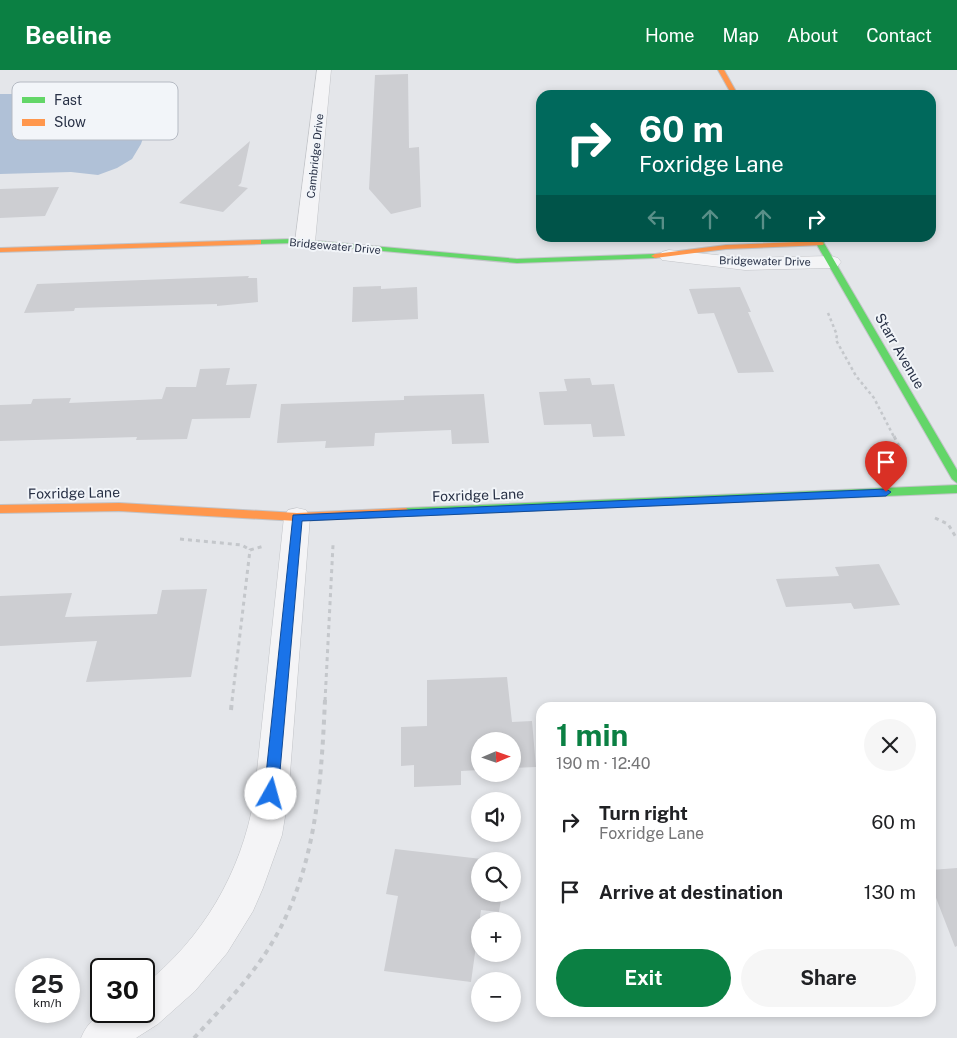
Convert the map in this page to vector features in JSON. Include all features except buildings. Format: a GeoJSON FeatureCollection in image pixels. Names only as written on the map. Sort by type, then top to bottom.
{"type":"FeatureCollection","features":[{"type":"Feature","properties":{"kind":"street","name":"Cambridge Drive"},"geometry":{"type":"LineString","coordinates":[[305,242],[324,70]]}},
{"type":"Feature","properties":{"kind":"street"},"geometry":{"type":"LineString","coordinates":[[721,70],[732,90]]}},
{"type":"Feature","properties":{"kind":"street","name":"Bridgewater Drive"},"geometry":{"type":"LineString","coordinates":[[0,250],[305,242],[502,261],[669,256],[726,247],[792,242]]}},
{"type":"Feature","properties":{"kind":"street","name":"Starr Avenue"},"geometry":{"type":"LineString","coordinates":[[819,242],[957,479]]}},
{"type":"Feature","properties":{"kind":"street","name":"Bridgewater Drive"},"geometry":{"type":"LineString","coordinates":[[669,256],[745,264],[830,262]]}},
{"type":"Feature","properties":{"kind":"street","name":"Foxridge Lane"},"geometry":{"type":"LineString","coordinates":[[0,509],[112,506],[297,517],[957,489]]}},
{"type":"Feature","properties":{"kind":"street"},"geometry":{"type":"LineString","coordinates":[[155,999],[190,968],[212,943],[232,915],[260,853],[273,780],[297,517]]}},
{"type":"Feature","properties":{"kind":"street"},"geometry":{"type":"LineString","coordinates":[[101,1038],[124,1023]]}},
{"type":"Feature","properties":{"kind":"path"},"geometry":{"type":"LineString","coordinates":[[827,307],[829,319],[837,335],[836,340],[856,376],[874,398],[905,458],[904,466],[898,466]]}},
{"type":"Feature","properties":{"kind":"path"},"geometry":{"type":"LineString","coordinates":[[171,538],[242,545],[250,550]]}},
{"type":"Feature","properties":{"kind":"path"},"geometry":{"type":"LineString","coordinates":[[231,710],[251,556]]}},
{"type":"Feature","properties":{"kind":"water"},"geometry":{"type":"Polygon","coordinates":[[[0,94],[12,94],[12,140],[142,140],[141,144],[132,159],[117,168],[98,175],[71,172],[0,174],[0,94]]]}},
{"type":"Feature","properties":{"kind":"traffic: fast"},"geometry":{"type":"LineString","coordinates":[[258,242],[294,241],[517,261],[655,256]]}},
{"type":"Feature","properties":{"kind":"traffic: fast"},"geometry":{"type":"LineString","coordinates":[[819,242],[957,479]]}},
{"type":"Feature","properties":{"kind":"traffic: fast"},"geometry":{"type":"LineString","coordinates":[[406,512],[957,489]]}},
{"type":"Feature","properties":{"kind":"traffic: slow"},"geometry":{"type":"LineString","coordinates":[[721,70],[732,90]]}},
{"type":"Feature","properties":{"kind":"traffic: slow"},"geometry":{"type":"LineString","coordinates":[[0,250],[258,242]]}},
{"type":"Feature","properties":{"kind":"traffic: slow"},"geometry":{"type":"LineString","coordinates":[[655,256],[726,247],[820,243]]}},
{"type":"Feature","properties":{"kind":"traffic: slow"},"geometry":{"type":"LineString","coordinates":[[0,509],[119,507],[297,517],[406,512]]}},
{"type":"Feature","properties":{"kind":"route"},"geometry":{"type":"LineString","coordinates":[[271,794],[297,517],[886,492]]}}]}
